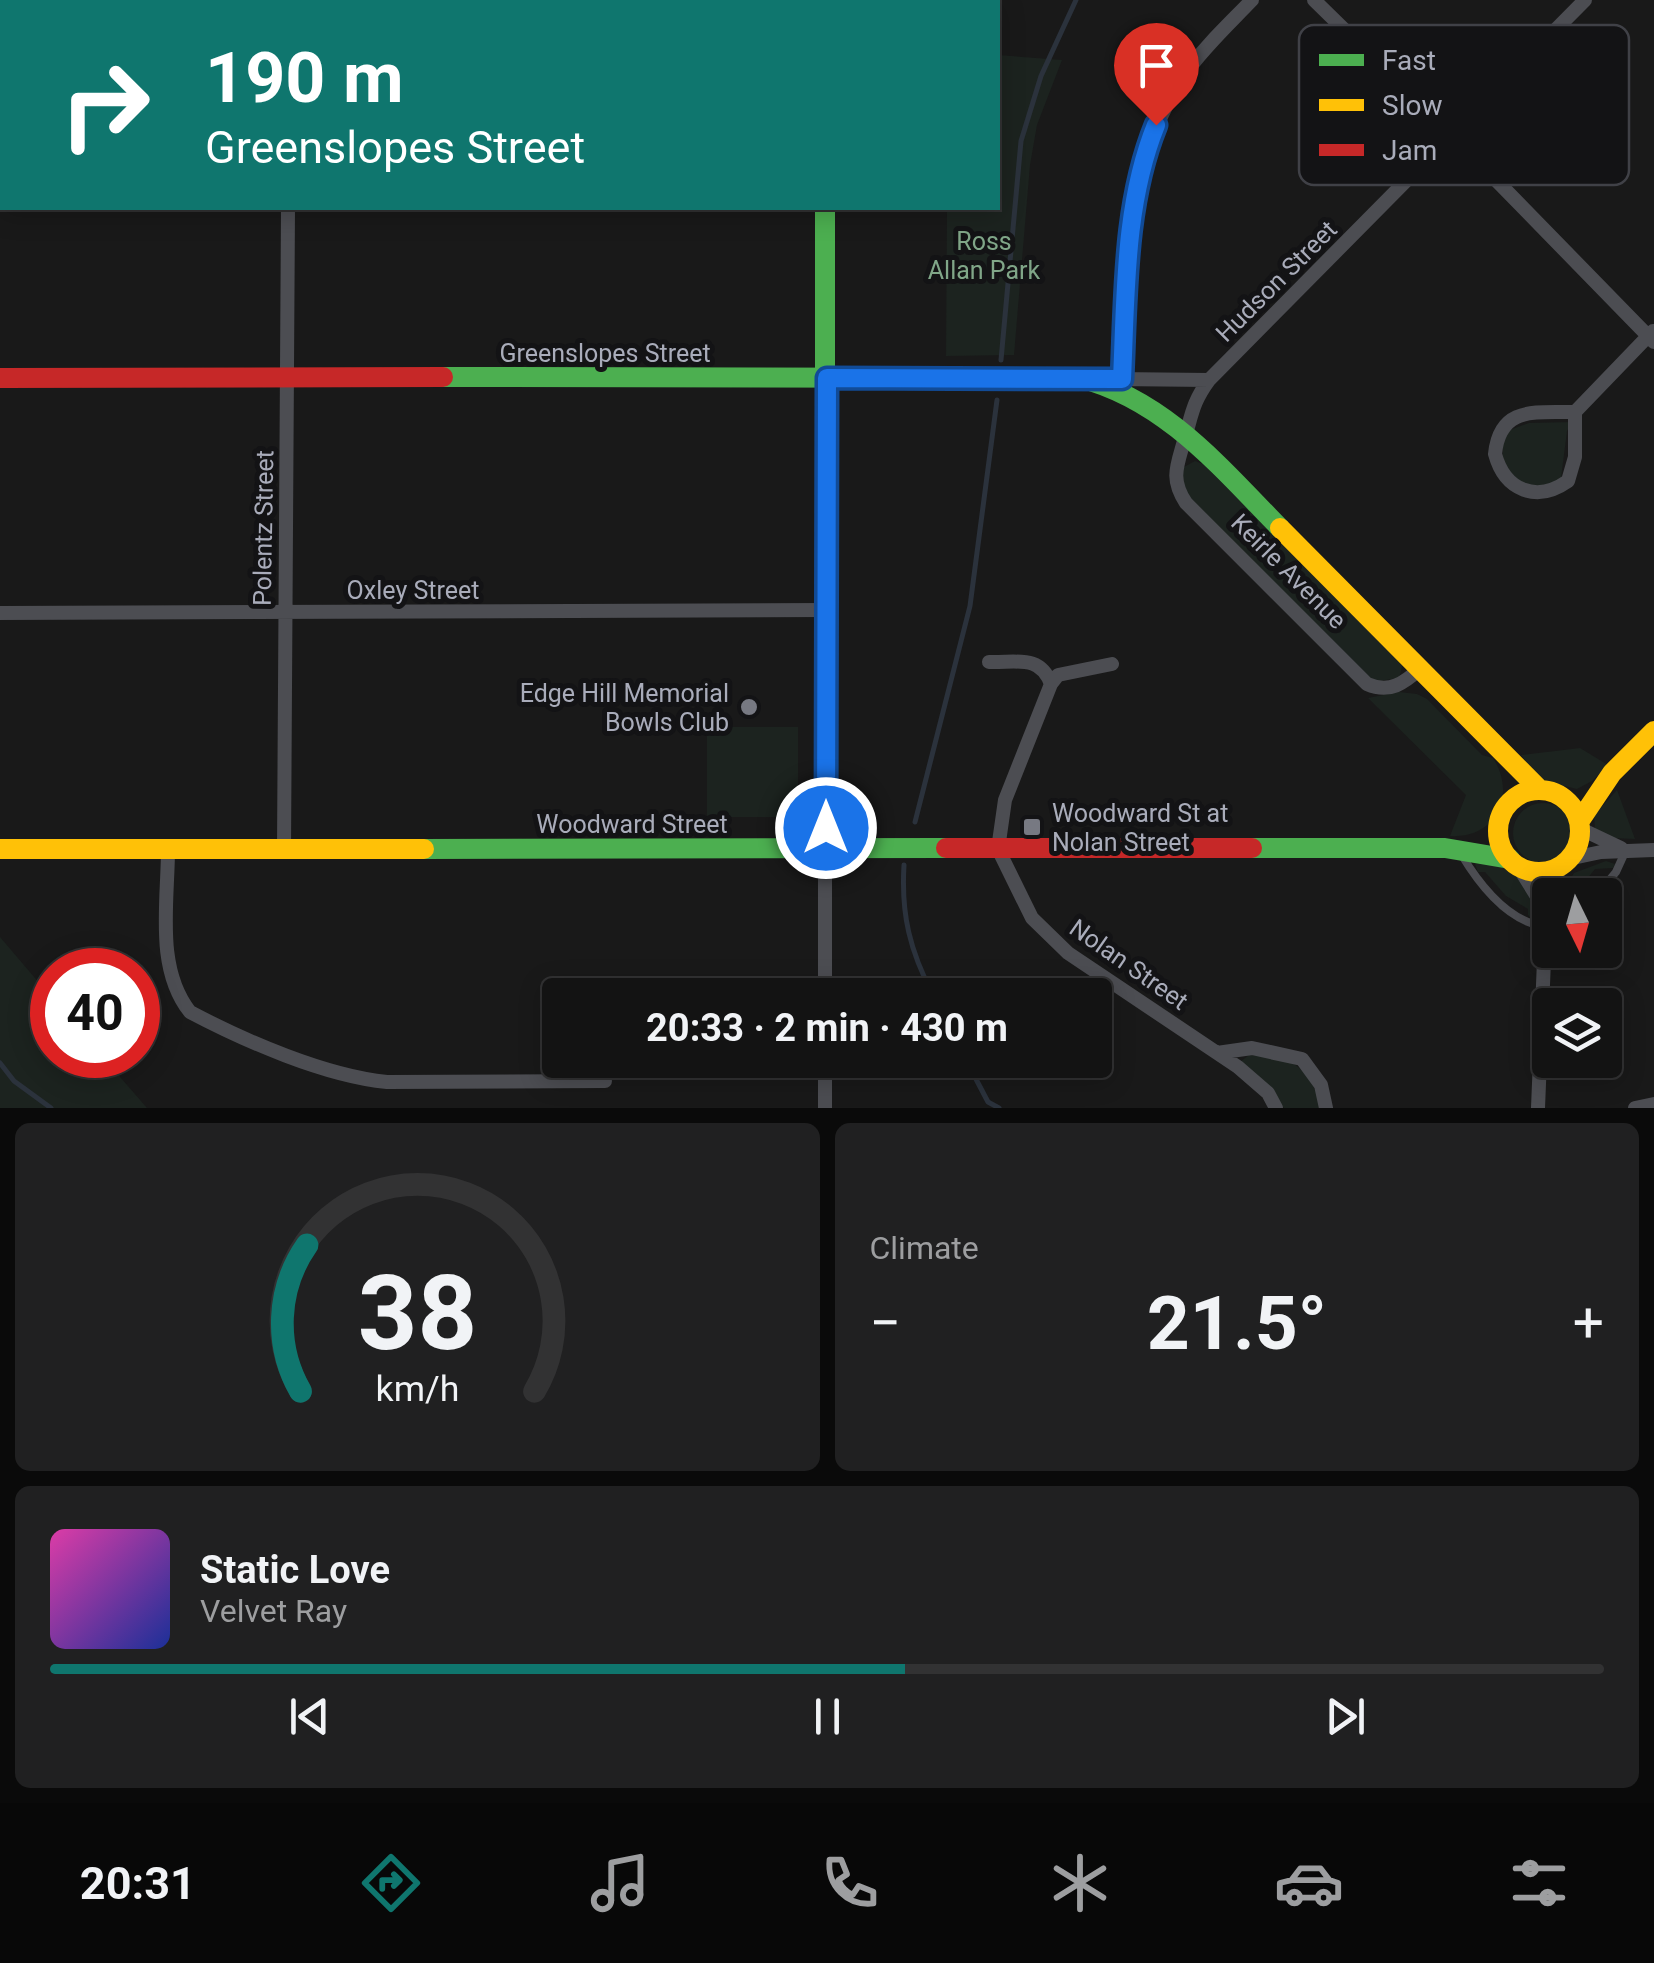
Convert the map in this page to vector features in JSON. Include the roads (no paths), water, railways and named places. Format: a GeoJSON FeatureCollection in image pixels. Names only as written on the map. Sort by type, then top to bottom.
{"type":"FeatureCollection","features":[{"type":"Feature","properties":{"kind":"street"},"geometry":{"type":"LineString","coordinates":[[1210,380],[1120,385],[1132,214],[1143,158],[1170,97],[1187,71],[1252,0]]}},
{"type":"Feature","properties":{"kind":"street"},"geometry":{"type":"LineString","coordinates":[[1314,0],[1340,25]]}},
{"type":"Feature","properties":{"kind":"street","name":"Hudson Street"},"geometry":{"type":"LineString","coordinates":[[1561,25],[1586,0]]}},
{"type":"Feature","properties":{"kind":"street","name":"Hudson Street"},"geometry":{"type":"LineString","coordinates":[[1186,433],[1192,406],[1210,380],[1403,185]]}},
{"type":"Feature","properties":{"kind":"street"},"geometry":{"type":"LineString","coordinates":[[1502,185],[1652,336],[1575,412],[1527,413],[1513,417],[1502,427],[1495,454],[1506,480],[1530,493],[1544,493],[1568,480],[1574,470],[1575,412]]}},
{"type":"Feature","properties":{"kind":"street","name":"Polentz Street"},"geometry":{"type":"LineString","coordinates":[[284,849],[288,210]]}},
{"type":"Feature","properties":{"kind":"street"},"geometry":{"type":"LineString","coordinates":[[825,210],[825,978]]}},
{"type":"Feature","properties":{"kind":"street","name":"Keirle Avenue"},"geometry":{"type":"LineString","coordinates":[[1062,376],[1120,385],[1186,433],[1540,790]]}},
{"type":"Feature","properties":{"kind":"street","name":"Greenslopes Street"},"geometry":{"type":"LineString","coordinates":[[0,378],[1062,376]]}},
{"type":"Feature","properties":{"kind":"street","name":"Keirle Avenue"},"geometry":{"type":"LineString","coordinates":[[1186,433],[1174,470],[1175,483],[1186,503],[1367,684],[1378,689],[1398,686],[1421,668]]}},
{"type":"Feature","properties":{"kind":"street","name":"Oxley Street"},"geometry":{"type":"LineString","coordinates":[[0,613],[827,610]]}},
{"type":"Feature","properties":{"kind":"street"},"geometry":{"type":"LineString","coordinates":[[989,662],[1036,663],[1046,670],[1052,684]]}},
{"type":"Feature","properties":{"kind":"street"},"geometry":{"type":"LineString","coordinates":[[998,848],[1005,800],[1052,684],[1058,675],[1112,664]]}},
{"type":"Feature","properties":{"kind":"street"},"geometry":{"type":"LineString","coordinates":[[1580,826],[1612,773],[1654,731]]}},
{"type":"Feature","properties":{"kind":"street","name":"Keirle Avenue"},"geometry":{"type":"LineString","coordinates":[[1485,733],[1504,768],[1504,812]]}},
{"type":"Feature","properties":{"kind":"street"},"geometry":{"type":"LineString","coordinates":[[1561,796],[1587,788],[1612,773]]}},
{"type":"Feature","properties":{"kind":"street"},"geometry":{"type":"LineString","coordinates":[[1532,894],[1499,841],[1504,812],[1528,791],[1561,796],[1571,805],[1580,826],[1579,843],[1555,878]]}},
{"type":"Feature","properties":{"kind":"street","name":"Woodward Street"},"geometry":{"type":"LineString","coordinates":[[1452,849],[1482,835],[1504,812]]}},
{"type":"Feature","properties":{"kind":"street"},"geometry":{"type":"LineString","coordinates":[[1580,826],[1626,850]]}},
{"type":"Feature","properties":{"kind":"street","name":"Nolan Street"},"geometry":{"type":"LineString","coordinates":[[998,848],[1024,902],[1044,931],[1068,953],[1217,1054],[1268,1093],[1276,1108]]}},
{"type":"Feature","properties":{"kind":"street","name":"Woodward Street"},"geometry":{"type":"LineString","coordinates":[[0,849],[1452,849],[1514,862]]}},
{"type":"Feature","properties":{"kind":"street"},"geometry":{"type":"LineString","coordinates":[[168,849],[171,980],[190,1012],[334,1073],[361,1080],[605,1081]]}},
{"type":"Feature","properties":{"kind":"street"},"geometry":{"type":"LineString","coordinates":[[1514,862],[1538,872],[1626,850],[1654,850]]}},
{"type":"Feature","properties":{"kind":"street"},"geometry":{"type":"LineString","coordinates":[[1538,1108],[1545,968]]}},
{"type":"Feature","properties":{"kind":"street"},"geometry":{"type":"LineString","coordinates":[[1217,1054],[1252,1048],[1302,1059],[1321,1085],[1326,1108]]}},
{"type":"Feature","properties":{"kind":"street"},"geometry":{"type":"LineString","coordinates":[[825,1078],[825,1108]]}},
{"type":"Feature","properties":{"kind":"street"},"geometry":{"type":"LineString","coordinates":[[1636,1108],[1654,1104]]}},
{"type":"Feature","properties":{"kind":"lane"},"geometry":{"type":"LineString","coordinates":[[1452,849],[1494,898],[1532,924]]}},
{"type":"Feature","properties":{"kind":"lane"},"geometry":{"type":"LineString","coordinates":[[1611,878],[1626,850]]}},
{"type":"Feature","properties":{"kind":"waterway"},"geometry":{"type":"LineString","coordinates":[[1001,360],[1021,141],[1041,76],[1076,0]]}},
{"type":"Feature","properties":{"kind":"waterway"},"geometry":{"type":"LineString","coordinates":[[915,822],[970,606],[997,400]]}},
{"type":"Feature","properties":{"kind":"waterway"},"geometry":{"type":"LineString","coordinates":[[904,865],[909,932],[925,978]]}},
{"type":"Feature","properties":{"kind":"waterway"},"geometry":{"type":"LineString","coordinates":[[0,1063],[14,1081],[51,1108]]}},
{"type":"Feature","properties":{"kind":"waterway"},"geometry":{"type":"LineString","coordinates":[[975,1078],[988,1102],[999,1108]]}},
{"type":"Feature","properties":{"kind":"place","name":"Edge Hill Memorial Bowls Club"},"geometry":{"type":"Point","coordinates":[749,707]}},
{"type":"Feature","properties":{"kind":"place","name":"Woodward St at Nolan Street"},"geometry":{"type":"Point","coordinates":[1032,827]}},
{"type":"Feature","properties":{"kind":"park label","name":"Ross Allan Park"},"geometry":{"type":"Point","coordinates":[984,256]}}]}
